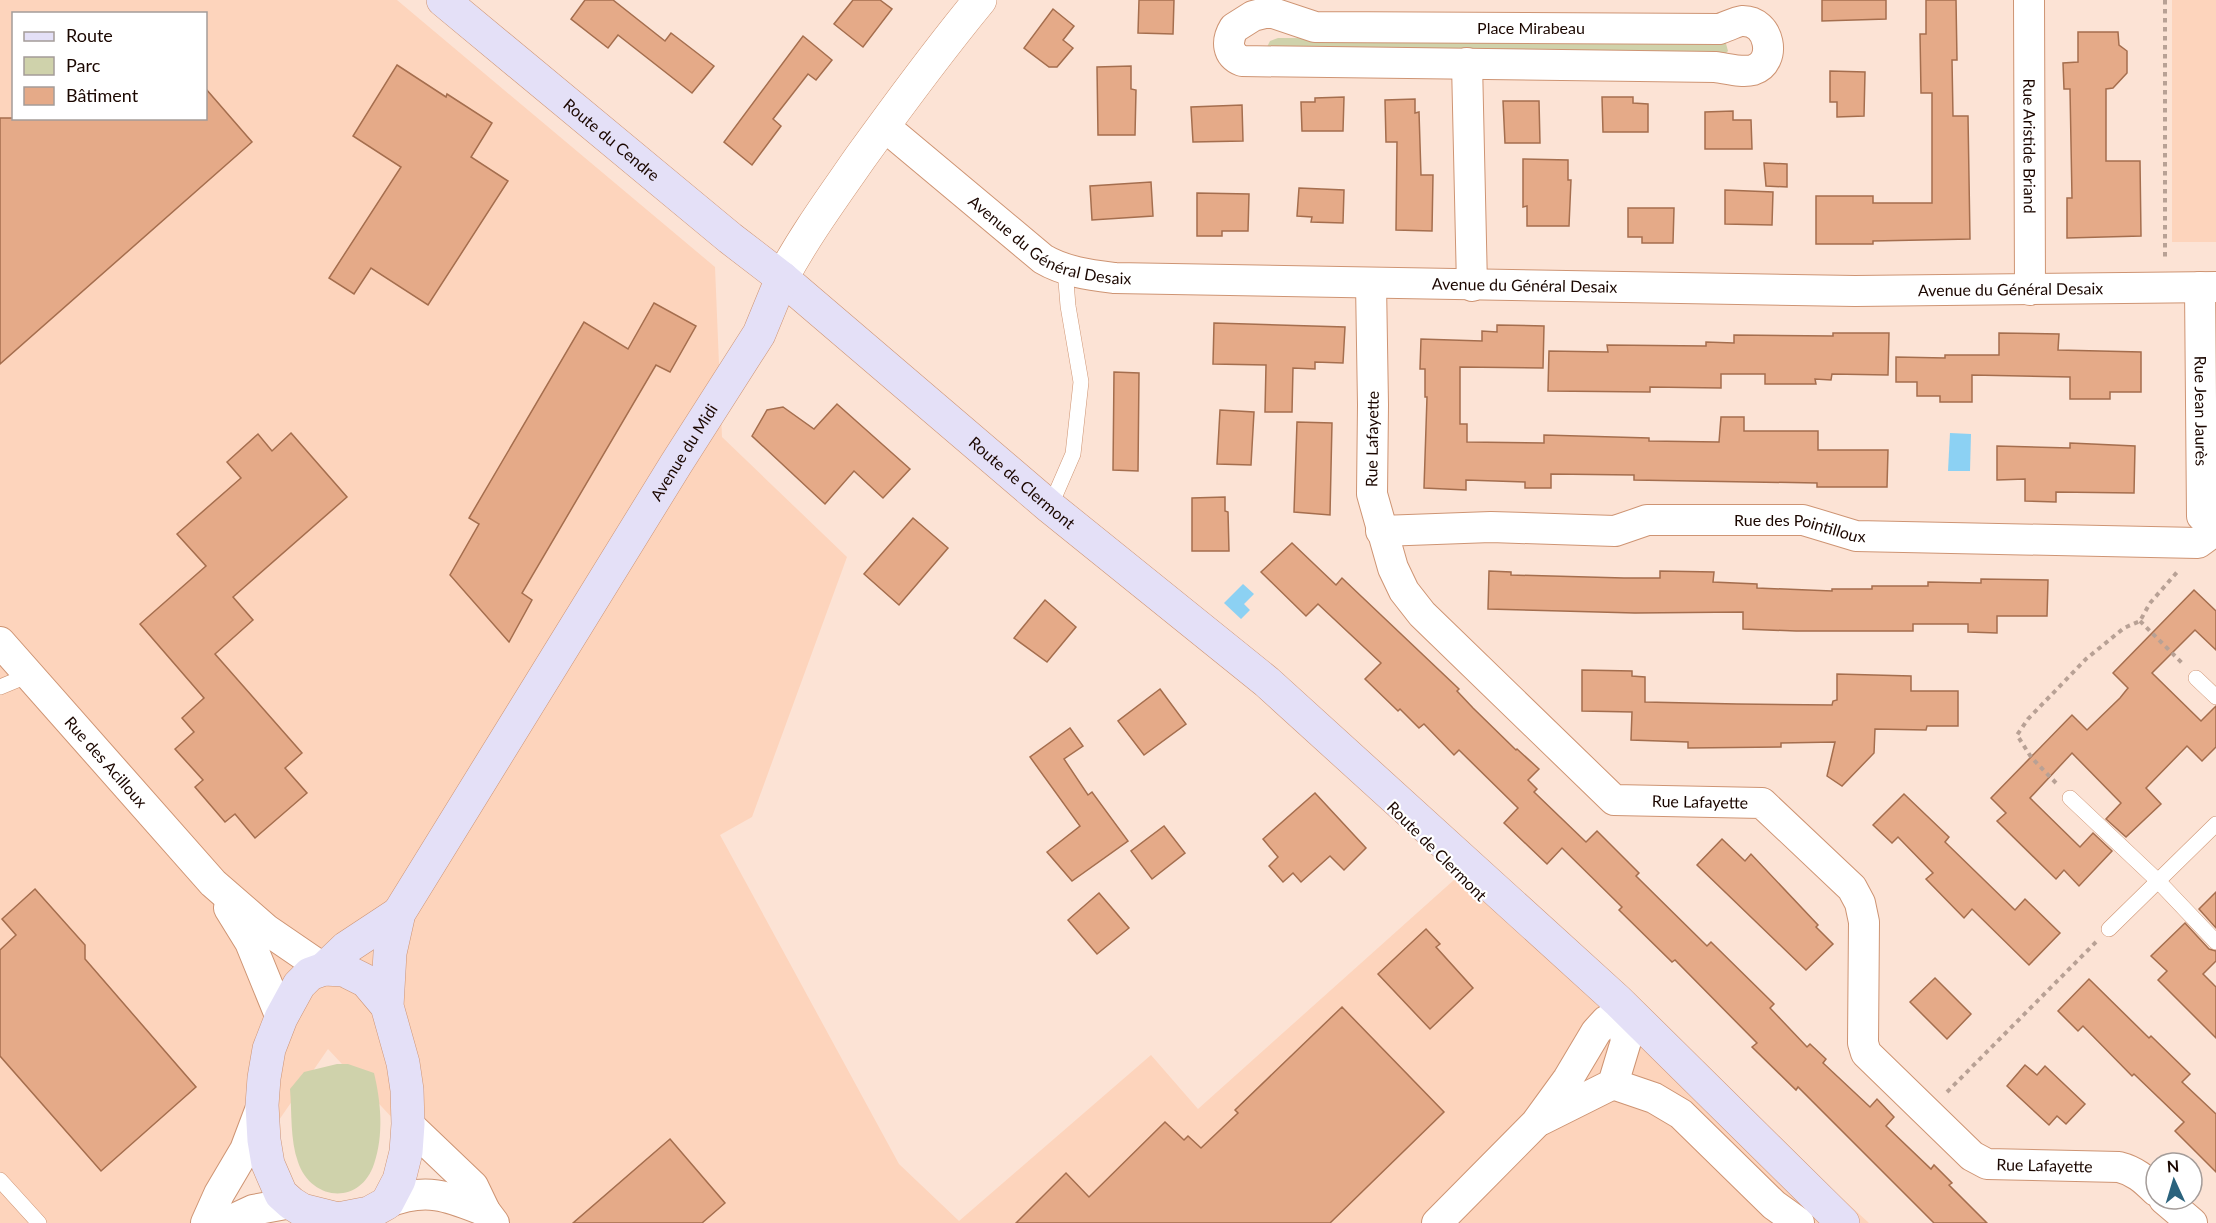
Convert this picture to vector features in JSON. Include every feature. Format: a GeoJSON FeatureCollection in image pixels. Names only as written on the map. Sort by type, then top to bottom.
{"type":"FeatureCollection","features":[{"type":"Feature","properties":{"kind":"main road","name":"Route du Cendre"},"geometry":{"type":"LineString","coordinates":[[443,0],[721,231],[782,278]]}},
{"type":"Feature","properties":{"kind":"main road","name":"Route de Clermont"},"geometry":{"type":"LineString","coordinates":[[782,278],[1050,507],[1268,682],[1623,1022],[1843,1223]]}},
{"type":"Feature","properties":{"kind":"main road","name":"Avenue du Midi"},"geometry":{"type":"LineString","coordinates":[[387,1006],[390,953],[399,913],[676,464],[759,334],[782,278]]}},
{"type":"Feature","properties":{"kind":"main road","name":"Avenue du Midi"},"geometry":{"type":"LineString","coordinates":[[324,969],[345,948],[399,913]]}},
{"type":"Feature","properties":{"kind":"main road"},"geometry":{"type":"LineString","coordinates":[[324,969],[344,970],[366,981],[387,1006],[403,1063],[408,1124],[406,1152],[399,1180],[381,1213],[338,1219],[302,1212],[281,1194],[268,1164],[262,1106],[264,1078],[269,1049],[281,1018],[298,985],[310,974],[324,969]]}},
{"type":"Feature","properties":{"kind":"main road","name":"Route de Clermont"},"geometry":{"type":"LineString","coordinates":[[1623,1022],[1809,1223]]}},
{"type":"Feature","properties":{"kind":"street","name":"Avenue du Midi"},"geometry":{"type":"LineString","coordinates":[[782,278],[801,241],[938,52],[980,0]]}},
{"type":"Feature","properties":{"kind":"street","name":"Rue Aristide Briand"},"geometry":{"type":"LineString","coordinates":[[2029,0],[2030,290]]}},
{"type":"Feature","properties":{"kind":"street","name":"Place Mirabeau"},"geometry":{"type":"LineString","coordinates":[[1273,13],[1316,27],[1719,29],[1741,21],[1754,24],[1762,29],[1768,48],[1766,58],[1761,65],[1752,70],[1715,67],[1467,63],[1242,62],[1230,53],[1229,46],[1234,28],[1253,16],[1273,13]]}},
{"type":"Feature","properties":{"kind":"street"},"geometry":{"type":"LineString","coordinates":[[1467,63],[1472,286]]}},
{"type":"Feature","properties":{"kind":"street","name":"Avenue du Général Desaix"},"geometry":{"type":"LineString","coordinates":[[884,126],[1037,254],[1054,266],[1089,275],[1115,278],[1472,286],[1855,291],[2208,287]]}},
{"type":"Feature","properties":{"kind":"street","name":"Rue Lafayette"},"geometry":{"type":"LineString","coordinates":[[1371,283],[1372,494],[1393,568],[1400,584],[1422,614],[1614,800],[1762,803],[1852,888],[1860,903],[1864,922],[1863,1043],[1866,1053],[1972,1156],[1987,1164],[2119,1167],[2132,1170],[2144,1179]]}},
{"type":"Feature","properties":{"kind":"street","name":"Rue Jean Jaurès"},"geometry":{"type":"LineString","coordinates":[[2208,287],[2202,516],[2210,534]]}},
{"type":"Feature","properties":{"kind":"street","name":"Rue des Pointilloux"},"geometry":{"type":"LineString","coordinates":[[1381,531],[1491,527],[1615,531],[1647,520],[1803,520],[1856,536],[2210,534]]}},
{"type":"Feature","properties":{"kind":"street","name":"Rue des Acilloux"},"geometry":{"type":"LineString","coordinates":[[0,642],[213,883],[267,930],[324,969]]}},
{"type":"Feature","properties":{"kind":"street","name":"Rue des Acilloux"},"geometry":{"type":"LineString","coordinates":[[213,883],[250,942],[281,1018]]}},
{"type":"Feature","properties":{"kind":"street"},"geometry":{"type":"LineString","coordinates":[[1437,1223],[1536,1123],[1568,1079],[1596,1032],[1623,1022],[1613,1084]]}},
{"type":"Feature","properties":{"kind":"street"},"geometry":{"type":"LineString","coordinates":[[1536,1123],[1613,1084],[1654,1098],[1681,1114],[1774,1205],[1798,1223]]}},
{"type":"Feature","properties":{"kind":"street"},"geometry":{"type":"LineString","coordinates":[[206,1223],[219,1194],[245,1150],[262,1106]]}},
{"type":"Feature","properties":{"kind":"street"},"geometry":{"type":"LineString","coordinates":[[408,1124],[473,1186],[489,1217]]}},
{"type":"Feature","properties":{"kind":"street"},"geometry":{"type":"LineString","coordinates":[[381,1213],[405,1195],[423,1193],[459,1200],[489,1217]]}},
{"type":"Feature","properties":{"kind":"street"},"geometry":{"type":"LineString","coordinates":[[225,1223],[253,1210],[302,1212]]}},
{"type":"Feature","properties":{"kind":"street"},"geometry":{"type":"LineString","coordinates":[[2178,1211],[2192,1223]]}},
{"type":"Feature","properties":{"kind":"lane"},"geometry":{"type":"LineString","coordinates":[[1050,507],[1074,454],[1081,382],[1068,306],[1065,269]]}},
{"type":"Feature","properties":{"kind":"lane"},"geometry":{"type":"LineString","coordinates":[[0,687],[29,675]]}},
{"type":"Feature","properties":{"kind":"lane"},"geometry":{"type":"LineString","coordinates":[[2196,678],[2216,697]]}},
{"type":"Feature","properties":{"kind":"lane"},"geometry":{"type":"LineString","coordinates":[[2070,798],[2158,881],[2216,942]]}},
{"type":"Feature","properties":{"kind":"lane"},"geometry":{"type":"LineString","coordinates":[[2109,929],[2216,824]]}},
{"type":"Feature","properties":{"kind":"lane"},"geometry":{"type":"LineString","coordinates":[[0,1180],[39,1223]]}},
{"type":"Feature","properties":{"kind":"path"},"geometry":{"type":"LineString","coordinates":[[2165,0],[2165,289]]}},
{"type":"Feature","properties":{"kind":"path"},"geometry":{"type":"LineString","coordinates":[[2070,798],[2031,757],[2017,735],[2028,719],[2086,658],[2124,628],[2140,621],[2150,603],[2210,534]]}},
{"type":"Feature","properties":{"kind":"path"},"geometry":{"type":"LineString","coordinates":[[2140,621],[2196,678]]}},
{"type":"Feature","properties":{"kind":"path"},"geometry":{"type":"LineString","coordinates":[[1928,1112],[2109,929]]}},
{"type":"Feature","properties":{"kind":"shaded area"},"geometry":{"type":"Polygon","coordinates":[[[0,0],[397,0],[715,267],[722,437],[847,557],[752,817],[720,835],[899,1164],[959,1221],[1151,1055],[1198,1109],[1474,862],[1869,1223],[490,1223],[328,1049],[208,1223],[0,1223],[0,0]]]}},
{"type":"Feature","properties":{"kind":"shaded area"},"geometry":{"type":"Polygon","coordinates":[[[2172,0],[2216,0],[2216,242],[2172,242],[2172,0]]]}},
{"type":"Feature","properties":{"kind":"green space"},"geometry":{"type":"Polygon","coordinates":[[[1278,38],[1725,40],[1728,51],[1723,56],[1267,47],[1270,41],[1278,38]]]}},
{"type":"Feature","properties":{"kind":"green space"},"geometry":{"type":"Polygon","coordinates":[[[337,1064],[348,1064],[374,1073],[380,1130],[377,1153],[367,1178],[358,1187],[347,1192],[336,1193],[324,1191],[313,1185],[304,1175],[298,1162],[292,1135],[290,1089],[304,1072],[337,1064]]]}},
{"type":"Feature","properties":{"kind":"water"},"geometry":{"type":"Polygon","coordinates":[[[1950,433],[1971,434],[1970,471],[1948,471],[1950,433]]]}},
{"type":"Feature","properties":{"kind":"water"},"geometry":{"type":"Polygon","coordinates":[[[1243,584],[1254,594],[1244,604],[1250,610],[1241,619],[1224,603],[1243,584]]]}},
{"type":"Feature","properties":{"kind":"building"},"geometry":{"type":"Polygon","coordinates":[[[585,0],[613,0],[665,41],[671,33],[714,66],[692,93],[618,35],[608,48],[571,19],[585,0]]]}},
{"type":"Feature","properties":{"kind":"building"},"geometry":{"type":"Polygon","coordinates":[[[853,0],[880,0],[892,9],[863,47],[834,24],[853,0]]]}},
{"type":"Feature","properties":{"kind":"building"},"geometry":{"type":"Polygon","coordinates":[[[1139,0],[1174,0],[1173,34],[1138,33],[1139,0]]]}},
{"type":"Feature","properties":{"kind":"building"},"geometry":{"type":"Polygon","coordinates":[[[1822,0],[1886,0],[1886,19],[1822,21],[1822,0]]]}},
{"type":"Feature","properties":{"kind":"building"},"geometry":{"type":"Polygon","coordinates":[[[1926,0],[1956,0],[1957,60],[1952,60],[1953,116],[1968,116],[1970,239],[1873,241],[1873,244],[1816,244],[1816,196],[1873,196],[1873,203],[1932,203],[1932,93],[1921,93],[1920,34],[1926,34],[1926,0]]]}},
{"type":"Feature","properties":{"kind":"building"},"geometry":{"type":"Polygon","coordinates":[[[1053,9],[1074,26],[1063,40],[1073,48],[1057,67],[1049,67],[1024,48],[1053,9]]]}},
{"type":"Feature","properties":{"kind":"building"},"geometry":{"type":"Polygon","coordinates":[[[2078,32],[2118,32],[2119,45],[2127,51],[2127,73],[2113,88],[2106,89],[2106,161],[2140,161],[2141,236],[2067,238],[2067,198],[2072,198],[2070,89],[2064,89],[2063,63],[2078,62],[2078,32]]]}},
{"type":"Feature","properties":{"kind":"building"},"geometry":{"type":"Polygon","coordinates":[[[803,36],[832,60],[816,80],[808,74],[773,119],[781,126],[752,165],[724,142],[803,36]]]}},
{"type":"Feature","properties":{"kind":"building"},"geometry":{"type":"Polygon","coordinates":[[[397,65],[492,123],[471,157],[508,181],[428,305],[371,268],[354,294],[329,278],[401,167],[353,136],[397,65]]]}},
{"type":"Feature","properties":{"kind":"building"},"geometry":{"type":"Polygon","coordinates":[[[1131,66],[1131,89],[1136,90],[1135,135],[1098,135],[1097,67],[1131,66]]]}},
{"type":"Feature","properties":{"kind":"building"},"geometry":{"type":"Polygon","coordinates":[[[1830,71],[1865,72],[1864,116],[1837,117],[1837,102],[1830,102],[1830,71]]]}},
{"type":"Feature","properties":{"kind":"building"},"geometry":{"type":"Polygon","coordinates":[[[207,90],[252,142],[0,364],[0,118],[12,118],[12,120],[207,120],[207,90]]]}},
{"type":"Feature","properties":{"kind":"building"},"geometry":{"type":"Polygon","coordinates":[[[1344,97],[1343,131],[1302,131],[1301,102],[1315,102],[1315,98],[1344,97]]]}},
{"type":"Feature","properties":{"kind":"building"},"geometry":{"type":"Polygon","coordinates":[[[1602,97],[1633,97],[1633,103],[1648,104],[1648,132],[1603,132],[1602,97]]]}},
{"type":"Feature","properties":{"kind":"building"},"geometry":{"type":"Polygon","coordinates":[[[1415,99],[1415,113],[1419,112],[1421,175],[1433,175],[1432,231],[1396,230],[1397,142],[1386,142],[1385,100],[1415,99]]]}},
{"type":"Feature","properties":{"kind":"building"},"geometry":{"type":"Polygon","coordinates":[[[1503,101],[1539,101],[1540,143],[1505,143],[1503,101]]]}},
{"type":"Feature","properties":{"kind":"building"},"geometry":{"type":"Polygon","coordinates":[[[1242,105],[1243,141],[1193,142],[1191,107],[1242,105]]]}},
{"type":"Feature","properties":{"kind":"building"},"geometry":{"type":"Polygon","coordinates":[[[1733,111],[1733,120],[1751,120],[1752,149],[1705,149],[1705,112],[1733,111]]]}},
{"type":"Feature","properties":{"kind":"building"},"geometry":{"type":"Polygon","coordinates":[[[1523,159],[1568,160],[1568,180],[1571,180],[1569,226],[1527,226],[1527,206],[1523,207],[1523,159]]]}},
{"type":"Feature","properties":{"kind":"building"},"geometry":{"type":"Polygon","coordinates":[[[1764,163],[1787,164],[1787,187],[1766,186],[1764,163]]]}},
{"type":"Feature","properties":{"kind":"building"},"geometry":{"type":"Polygon","coordinates":[[[1151,182],[1153,216],[1092,220],[1090,186],[1151,182]]]}},
{"type":"Feature","properties":{"kind":"building"},"geometry":{"type":"Polygon","coordinates":[[[1299,188],[1344,190],[1343,223],[1311,222],[1312,217],[1297,216],[1299,188]]]}},
{"type":"Feature","properties":{"kind":"building"},"geometry":{"type":"Polygon","coordinates":[[[1725,190],[1773,192],[1772,225],[1725,224],[1725,190]]]}},
{"type":"Feature","properties":{"kind":"building"},"geometry":{"type":"Polygon","coordinates":[[[1197,193],[1249,194],[1248,231],[1222,231],[1222,236],[1197,236],[1197,193]]]}},
{"type":"Feature","properties":{"kind":"building"},"geometry":{"type":"Polygon","coordinates":[[[1628,208],[1674,208],[1673,243],[1642,243],[1642,237],[1628,237],[1628,208]]]}},
{"type":"Feature","properties":{"kind":"building"},"geometry":{"type":"Polygon","coordinates":[[[654,303],[696,326],[670,372],[656,365],[522,593],[532,600],[509,642],[450,575],[479,524],[469,518],[584,322],[628,349],[654,303]]]}},
{"type":"Feature","properties":{"kind":"building"},"geometry":{"type":"Polygon","coordinates":[[[1214,323],[1345,327],[1343,363],[1315,362],[1315,369],[1293,368],[1292,412],[1265,412],[1266,365],[1213,364],[1214,323]]]}},
{"type":"Feature","properties":{"kind":"building"},"geometry":{"type":"Polygon","coordinates":[[[1497,325],[1544,326],[1543,368],[1460,367],[1460,424],[1467,424],[1467,442],[1544,443],[1544,435],[1719,442],[1721,417],[1744,417],[1744,431],[1818,431],[1818,450],[1888,450],[1887,487],[1817,487],[1817,483],[1634,480],[1634,475],[1551,474],[1551,488],[1525,488],[1525,482],[1466,480],[1466,490],[1424,488],[1427,397],[1425,397],[1425,369],[1420,369],[1421,339],[1482,341],[1482,331],[1497,332],[1497,325]]]}},
{"type":"Feature","properties":{"kind":"building"},"geometry":{"type":"Polygon","coordinates":[[[1833,333],[1889,333],[1888,375],[1832,374],[1831,380],[1815,379],[1816,384],[1765,384],[1765,374],[1721,374],[1721,388],[1650,387],[1650,392],[1548,391],[1549,351],[1608,352],[1607,345],[1706,346],[1706,342],[1734,343],[1734,335],[1833,336],[1833,333]]]}},
{"type":"Feature","properties":{"kind":"building"},"geometry":{"type":"Polygon","coordinates":[[[1999,333],[2059,334],[2058,350],[2141,352],[2141,392],[2110,392],[2110,399],[2070,399],[2070,377],[1972,375],[1972,402],[1940,402],[1940,396],[1917,396],[1917,382],[1896,382],[1896,357],[1945,358],[1945,355],[1999,355],[1999,333]]]}},
{"type":"Feature","properties":{"kind":"building"},"geometry":{"type":"Polygon","coordinates":[[[1114,372],[1139,373],[1138,471],[1113,470],[1114,372]]]}},
{"type":"Feature","properties":{"kind":"building"},"geometry":{"type":"Polygon","coordinates":[[[837,404],[910,469],[883,498],[854,471],[825,504],[752,436],[767,410],[783,407],[814,429],[837,404]]]}},
{"type":"Feature","properties":{"kind":"building"},"geometry":{"type":"Polygon","coordinates":[[[1220,410],[1254,412],[1251,465],[1217,464],[1220,410]]]}},
{"type":"Feature","properties":{"kind":"building"},"geometry":{"type":"Polygon","coordinates":[[[1297,422],[1332,423],[1330,515],[1294,512],[1297,422]]]}},
{"type":"Feature","properties":{"kind":"building"},"geometry":{"type":"Polygon","coordinates":[[[291,433],[347,497],[233,597],[253,620],[215,654],[302,753],[285,768],[307,793],[255,838],[235,814],[225,822],[195,787],[203,780],[175,749],[194,732],[182,718],[204,698],[140,624],[206,566],[177,534],[241,478],[227,462],[258,434],[272,451],[291,433]]]}},
{"type":"Feature","properties":{"kind":"building"},"geometry":{"type":"Polygon","coordinates":[[[2070,443],[2135,446],[2134,493],[2056,492],[2056,502],[2025,501],[2025,479],[1997,480],[1997,446],[2070,448],[2070,443]]]}},
{"type":"Feature","properties":{"kind":"building"},"geometry":{"type":"Polygon","coordinates":[[[1225,497],[1225,511],[1228,512],[1229,551],[1192,551],[1192,498],[1225,497]]]}},
{"type":"Feature","properties":{"kind":"building"},"geometry":{"type":"Polygon","coordinates":[[[913,518],[948,548],[899,605],[864,574],[913,518]]]}},
{"type":"Feature","properties":{"kind":"building"},"geometry":{"type":"Polygon","coordinates":[[[1292,543],[1336,585],[1342,578],[1459,689],[1457,691],[1473,708],[1539,769],[1528,780],[1537,789],[1534,792],[1586,842],[1597,831],[1639,873],[1636,876],[1707,946],[1711,942],[1774,1004],[1770,1008],[1807,1047],[1810,1044],[1826,1059],[1823,1063],[1870,1107],[1877,1099],[1894,1117],[1886,1126],[1931,1169],[1934,1165],[1952,1183],[1949,1185],[1987,1223],[1934,1223],[1798,1087],[1796,1090],[1752,1047],[1757,1043],[1675,960],[1672,962],[1619,910],[1622,907],[1562,848],[1547,864],[1504,823],[1518,808],[1459,750],[1454,755],[1424,724],[1419,728],[1365,679],[1381,663],[1318,604],[1306,616],[1261,572],[1292,543]]]}},
{"type":"Feature","properties":{"kind":"building"},"geometry":{"type":"Polygon","coordinates":[[[1489,571],[1511,572],[1511,575],[1624,578],[1660,578],[1660,571],[1714,572],[1713,582],[1757,584],[1757,588],[1832,591],[1832,589],[1872,589],[1872,586],[1928,586],[1928,582],[1981,583],[1981,579],[2048,580],[2047,616],[1997,616],[1997,633],[1968,632],[1968,624],[1913,624],[1913,631],[1796,631],[1743,629],[1743,612],[1635,613],[1488,609],[1489,571]]]}},
{"type":"Feature","properties":{"kind":"building"},"geometry":{"type":"Polygon","coordinates":[[[2194,590],[2216,611],[2216,650],[2195,630],[2152,673],[2201,721],[2216,706],[2216,747],[2202,761],[2187,746],[2146,788],[2161,804],[2126,837],[2106,819],[2121,803],[2072,753],[2030,798],[2080,847],[2093,833],[2112,851],[2079,886],[2064,870],[2056,879],[1997,821],[2006,813],[1991,798],[2072,715],[2087,730],[2120,698],[2128,688],[2113,673],[2194,590]]]}},
{"type":"Feature","properties":{"kind":"building"},"geometry":{"type":"Polygon","coordinates":[[[1045,600],[1076,627],[1047,662],[1014,638],[1045,600]]]}},
{"type":"Feature","properties":{"kind":"building"},"geometry":{"type":"Polygon","coordinates":[[[1582,670],[1632,671],[1632,676],[1645,677],[1645,702],[1737,704],[1832,705],[1833,701],[1837,700],[1837,674],[1911,676],[1911,691],[1958,691],[1958,726],[1927,726],[1926,730],[1875,729],[1874,753],[1842,786],[1827,776],[1835,742],[1781,743],[1781,747],[1688,748],[1688,742],[1631,740],[1632,712],[1582,711],[1582,670]]]}},
{"type":"Feature","properties":{"kind":"building"},"geometry":{"type":"Polygon","coordinates":[[[1160,689],[1186,724],[1144,755],[1118,721],[1160,689]]]}},
{"type":"Feature","properties":{"kind":"building"},"geometry":{"type":"Polygon","coordinates":[[[1070,728],[1083,746],[1064,759],[1088,795],[1092,792],[1128,841],[1072,881],[1047,852],[1080,826],[1030,757],[1070,728]]]}},
{"type":"Feature","properties":{"kind":"building"},"geometry":{"type":"Polygon","coordinates":[[[1315,793],[1366,848],[1344,870],[1330,856],[1301,882],[1293,873],[1283,882],[1269,866],[1278,857],[1263,839],[1315,793]]]}},
{"type":"Feature","properties":{"kind":"building"},"geometry":{"type":"Polygon","coordinates":[[[1904,794],[1949,837],[1945,842],[2015,910],[2025,899],[2060,933],[2029,965],[1972,909],[1964,918],[1926,879],[1933,873],[1898,837],[1892,843],[1873,825],[1904,794]]]}},
{"type":"Feature","properties":{"kind":"building"},"geometry":{"type":"Polygon","coordinates":[[[1164,826],[1185,853],[1152,879],[1131,851],[1164,826]]]}},
{"type":"Feature","properties":{"kind":"building"},"geometry":{"type":"Polygon","coordinates":[[[1722,839],[1745,861],[1751,854],[1833,944],[1806,970],[1697,865],[1722,839]]]}},
{"type":"Feature","properties":{"kind":"building"},"geometry":{"type":"Polygon","coordinates":[[[35,889],[85,945],[85,959],[196,1087],[101,1171],[0,1056],[0,950],[16,935],[2,919],[35,889]]]}},
{"type":"Feature","properties":{"kind":"building"},"geometry":{"type":"Polygon","coordinates":[[[2216,892],[2216,928],[2199,909],[2216,892]]]}},
{"type":"Feature","properties":{"kind":"building"},"geometry":{"type":"Polygon","coordinates":[[[1099,893],[1129,928],[1097,954],[1068,920],[1099,893]]]}},
{"type":"Feature","properties":{"kind":"building"},"geometry":{"type":"Polygon","coordinates":[[[2185,923],[2209,949],[2216,951],[2216,961],[2203,974],[2216,987],[2216,1038],[2158,980],[2167,971],[2151,956],[2185,923]]]}},
{"type":"Feature","properties":{"kind":"building"},"geometry":{"type":"Polygon","coordinates":[[[1426,929],[1440,944],[1436,947],[1473,988],[1430,1029],[1378,974],[1426,929]]]}},
{"type":"Feature","properties":{"kind":"building"},"geometry":{"type":"Polygon","coordinates":[[[1935,978],[1971,1014],[1947,1039],[1910,1002],[1935,978]]]}},
{"type":"Feature","properties":{"kind":"building"},"geometry":{"type":"Polygon","coordinates":[[[2089,979],[2149,1038],[2151,1036],[2190,1074],[2182,1082],[2216,1114],[2216,1172],[2204,1160],[2204,1151],[2195,1151],[2175,1131],[2184,1122],[2134,1074],[2132,1076],[2083,1026],[2078,1031],[2058,1011],[2089,979]]]}},
{"type":"Feature","properties":{"kind":"building"},"geometry":{"type":"Polygon","coordinates":[[[1342,1007],[1444,1112],[1330,1223],[1016,1223],[1066,1173],[1089,1197],[1165,1122],[1184,1140],[1188,1136],[1201,1148],[1238,1113],[1235,1110],[1342,1007]]]}},
{"type":"Feature","properties":{"kind":"building"},"geometry":{"type":"Polygon","coordinates":[[[2025,1065],[2037,1075],[2045,1066],[2085,1104],[2066,1124],[2057,1116],[2049,1125],[2007,1086],[2025,1065]]]}},
{"type":"Feature","properties":{"kind":"building"},"geometry":{"type":"Polygon","coordinates":[[[670,1139],[725,1203],[702,1223],[573,1223],[670,1139]]]}}]}
